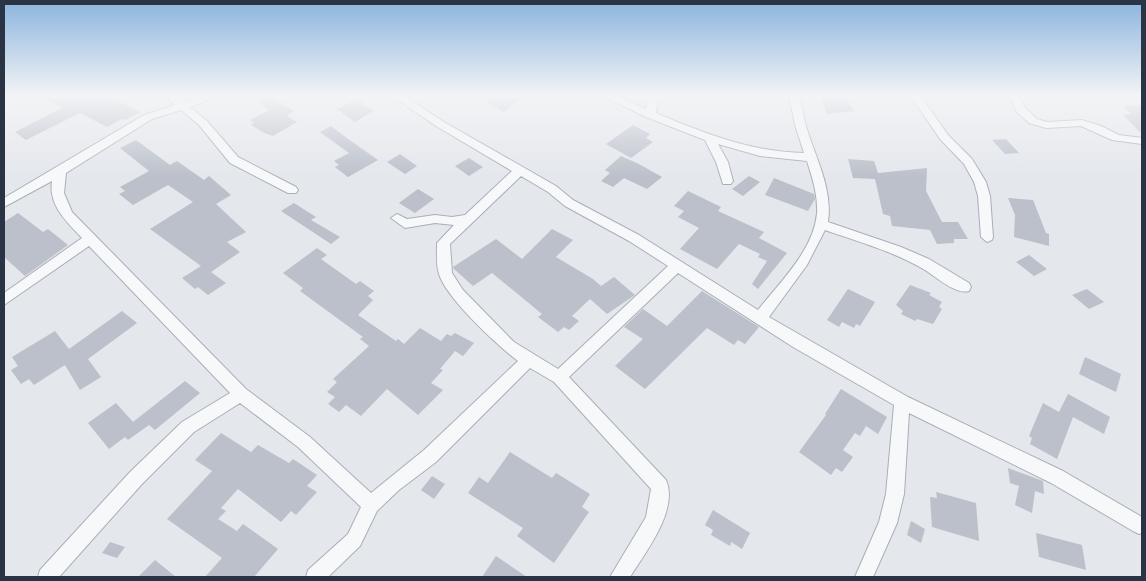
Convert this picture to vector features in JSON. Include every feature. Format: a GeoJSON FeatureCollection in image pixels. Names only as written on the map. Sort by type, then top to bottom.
{"type":"FeatureCollection","features":[{"type":"Feature","properties":{"kind":"street"},"geometry":{"type":"LineString","coordinates":[[4,203],[61,171],[140,122]]}},
{"type":"Feature","properties":{"kind":"street"},"geometry":{"type":"LineString","coordinates":[[202,122],[234,160],[292,190]]}},
{"type":"Feature","properties":{"kind":"street"},"geometry":{"type":"LineString","coordinates":[[440,122],[519,171],[552,188],[569,203],[634,238],[798,343],[902,402],[1056,476],[1139,524]]}},
{"type":"Feature","properties":{"kind":"street"},"geometry":{"type":"LineString","coordinates":[[671,122],[766,154],[784,158],[811,157]]}},
{"type":"Feature","properties":{"kind":"street"},"geometry":{"type":"LineString","coordinates":[[760,318],[810,249],[822,224],[823,212],[820,194],[811,157],[799,122]]}},
{"type":"Feature","properties":{"kind":"street"},"geometry":{"type":"LineString","coordinates":[[934,122],[944,137],[968,162],[980,182],[984,196],[987,237]]}},
{"type":"Feature","properties":{"kind":"street"},"geometry":{"type":"LineString","coordinates":[[1037,122],[1046,125],[1082,123],[1098,128],[1116,138],[1142,141]]}},
{"type":"Feature","properties":{"kind":"street"},"geometry":{"type":"LineString","coordinates":[[708,136],[722,162],[727,181]]}},
{"type":"Feature","properties":{"kind":"street"},"geometry":{"type":"LineString","coordinates":[[61,171],[56,183],[57,195],[67,215],[241,394],[304,442],[371,505]]}},
{"type":"Feature","properties":{"kind":"street"},"geometry":{"type":"LineString","coordinates":[[519,171],[444,243],[446,274],[458,294],[509,346],[559,377],[660,486],[661,500],[658,513],[619,577]]}},
{"type":"Feature","properties":{"kind":"street"},"geometry":{"type":"LineString","coordinates":[[398,218],[405,224],[435,219],[452,221],[468,219]]}},
{"type":"Feature","properties":{"kind":"street"},"geometry":{"type":"LineString","coordinates":[[822,224],[903,254],[964,287]]}},
{"type":"Feature","properties":{"kind":"street"},"geometry":{"type":"LineString","coordinates":[[4,300],[91,238]]}},
{"type":"Feature","properties":{"kind":"street"},"geometry":{"type":"LineString","coordinates":[[559,377],[676,266]]}},
{"type":"Feature","properties":{"kind":"street"},"geometry":{"type":"LineString","coordinates":[[315,577],[354,540],[371,505],[393,484],[430,456],[529,360]]}},
{"type":"Feature","properties":{"kind":"street"},"geometry":{"type":"LineString","coordinates":[[47,577],[136,478],[188,427],[212,410],[241,394]]}},
{"type":"Feature","properties":{"kind":"street"},"geometry":{"type":"LineString","coordinates":[[864,577],[888,523],[895,494],[902,402]]}},
{"type":"Feature","properties":{"kind":"building"},"geometry":{"type":"Polygon","coordinates":[[[34,122],[62,122],[26,140],[15,132],[34,122]]]}},
{"type":"Feature","properties":{"kind":"building"},"geometry":{"type":"Polygon","coordinates":[[[98,122],[116,122],[107,127],[98,122]]]}},
{"type":"Feature","properties":{"kind":"building"},"geometry":{"type":"Polygon","coordinates":[[[297,122],[273,136],[251,125],[254,123],[297,122]]]}},
{"type":"Feature","properties":{"kind":"building"},"geometry":{"type":"Polygon","coordinates":[[[1130,122],[1142,122],[1142,134],[1130,122]]]}},
{"type":"Feature","properties":{"kind":"building"},"geometry":{"type":"Polygon","coordinates":[[[633,125],[650,134],[646,138],[653,142],[631,158],[606,144],[633,125]]]}},
{"type":"Feature","properties":{"kind":"building"},"geometry":{"type":"Polygon","coordinates":[[[331,126],[378,160],[348,177],[335,167],[339,165],[334,161],[349,153],[320,132],[331,126]]]}},
{"type":"Feature","properties":{"kind":"building"},"geometry":{"type":"Polygon","coordinates":[[[1006,139],[1019,153],[1005,154],[992,140],[1006,139]]]}},
{"type":"Feature","properties":{"kind":"building"},"geometry":{"type":"Polygon","coordinates":[[[136,140],[170,165],[177,161],[204,180],[209,176],[231,195],[216,204],[246,232],[227,242],[240,252],[211,272],[226,283],[208,295],[198,287],[195,289],[182,278],[201,266],[150,229],[193,202],[168,185],[133,205],[119,194],[125,191],[120,187],[149,171],[120,148],[136,140]]]}},
{"type":"Feature","properties":{"kind":"building"},"geometry":{"type":"Polygon","coordinates":[[[400,154],[417,166],[405,174],[387,162],[400,154]]]}},
{"type":"Feature","properties":{"kind":"building"},"geometry":{"type":"Polygon","coordinates":[[[621,156],[662,177],[647,189],[624,178],[613,187],[601,181],[610,173],[605,170],[621,156]]]}},
{"type":"Feature","properties":{"kind":"building"},"geometry":{"type":"Polygon","coordinates":[[[469,158],[483,167],[469,176],[455,166],[469,158]]]}},
{"type":"Feature","properties":{"kind":"building"},"geometry":{"type":"Polygon","coordinates":[[[848,159],[874,161],[878,173],[927,168],[926,191],[942,222],[958,222],[968,239],[954,239],[954,243],[937,244],[930,230],[892,226],[890,216],[883,214],[875,179],[853,178],[848,159]]]}},
{"type":"Feature","properties":{"kind":"building"},"geometry":{"type":"Polygon","coordinates":[[[749,176],[760,182],[743,196],[732,189],[749,176]]]}},
{"type":"Feature","properties":{"kind":"building"},"geometry":{"type":"Polygon","coordinates":[[[774,178],[814,194],[815,199],[808,211],[765,195],[774,178]]]}},
{"type":"Feature","properties":{"kind":"building"},"geometry":{"type":"Polygon","coordinates":[[[418,189],[434,199],[415,213],[399,203],[418,189]]]}},
{"type":"Feature","properties":{"kind":"building"},"geometry":{"type":"Polygon","coordinates":[[[688,191],[721,207],[718,211],[764,232],[759,238],[787,253],[758,289],[752,284],[767,261],[758,257],[760,254],[739,244],[717,269],[680,249],[699,228],[678,217],[684,211],[674,206],[688,191]]]}},
{"type":"Feature","properties":{"kind":"building"},"geometry":{"type":"Polygon","coordinates":[[[1008,198],[1033,200],[1046,233],[1049,234],[1049,246],[1014,237],[1015,215],[1008,198]]]}},
{"type":"Feature","properties":{"kind":"building"},"geometry":{"type":"Polygon","coordinates":[[[294,203],[316,217],[311,220],[340,237],[331,244],[281,211],[294,203]]]}},
{"type":"Feature","properties":{"kind":"building"},"geometry":{"type":"Polygon","coordinates":[[[18,213],[43,232],[48,229],[68,245],[25,276],[4,257],[4,222],[18,213]]]}},
{"type":"Feature","properties":{"kind":"building"},"geometry":{"type":"Polygon","coordinates":[[[552,229],[573,240],[556,257],[593,279],[601,286],[614,277],[635,295],[607,314],[590,299],[572,316],[579,321],[569,330],[564,327],[558,332],[538,317],[542,314],[492,273],[473,286],[453,267],[496,239],[522,259],[552,229]]]}},
{"type":"Feature","properties":{"kind":"building"},"geometry":{"type":"Polygon","coordinates":[[[317,248],[327,255],[321,259],[356,284],[360,281],[374,291],[368,296],[373,300],[358,315],[396,341],[398,339],[404,344],[420,328],[441,341],[447,334],[451,336],[455,333],[474,343],[463,356],[455,351],[440,369],[443,370],[431,383],[443,390],[418,415],[387,389],[361,416],[346,405],[339,412],[328,404],[335,397],[327,392],[337,382],[333,379],[369,346],[360,339],[363,337],[300,291],[303,288],[283,273],[317,248]]]}},
{"type":"Feature","properties":{"kind":"building"},"geometry":{"type":"Polygon","coordinates":[[[1029,255],[1047,269],[1034,276],[1016,262],[1029,255]]]}},
{"type":"Feature","properties":{"kind":"building"},"geometry":{"type":"Polygon","coordinates":[[[910,285],[931,293],[929,295],[942,302],[939,307],[942,309],[933,324],[917,319],[915,321],[901,314],[903,311],[896,305],[910,285]]]}},
{"type":"Feature","properties":{"kind":"building"},"geometry":{"type":"Polygon","coordinates":[[[848,289],[875,302],[860,326],[856,324],[854,328],[842,322],[839,327],[827,320],[848,289]]]}},
{"type":"Feature","properties":{"kind":"building"},"geometry":{"type":"Polygon","coordinates":[[[1087,289],[1104,302],[1089,309],[1072,295],[1087,289]]]}},
{"type":"Feature","properties":{"kind":"building"},"geometry":{"type":"Polygon","coordinates":[[[702,291],[759,327],[745,344],[738,340],[734,345],[707,328],[645,389],[615,366],[643,339],[624,327],[643,309],[667,326],[702,291]]]}},
{"type":"Feature","properties":{"kind":"building"},"geometry":{"type":"Polygon","coordinates":[[[122,311],[137,323],[88,359],[101,377],[80,390],[65,365],[34,385],[29,379],[21,384],[11,370],[18,366],[12,357],[55,331],[69,349],[122,311]]]}},
{"type":"Feature","properties":{"kind":"building"},"geometry":{"type":"Polygon","coordinates":[[[1085,357],[1121,374],[1116,392],[1079,374],[1085,357]]]}},
{"type":"Feature","properties":{"kind":"building"},"geometry":{"type":"Polygon","coordinates":[[[185,381],[200,393],[155,430],[149,425],[128,440],[125,437],[109,449],[88,423],[116,403],[133,422],[185,381]]]}},
{"type":"Feature","properties":{"kind":"building"},"geometry":{"type":"Polygon","coordinates":[[[841,389],[887,417],[878,434],[866,426],[860,436],[855,433],[843,450],[853,457],[842,472],[836,468],[831,475],[799,452],[826,415],[841,389]]]}},
{"type":"Feature","properties":{"kind":"building"},"geometry":{"type":"Polygon","coordinates":[[[1068,394],[1110,417],[1104,434],[1073,417],[1057,459],[1030,444],[1032,438],[1029,436],[1043,403],[1059,412],[1068,394]]]}},
{"type":"Feature","properties":{"kind":"building"},"geometry":{"type":"Polygon","coordinates":[[[221,433],[251,452],[258,445],[289,463],[293,459],[317,475],[307,486],[317,492],[296,515],[291,511],[281,522],[238,489],[221,508],[226,511],[218,519],[237,531],[243,524],[278,549],[254,577],[205,577],[222,558],[167,519],[212,471],[195,460],[221,433]]]}},
{"type":"Feature","properties":{"kind":"building"},"geometry":{"type":"Polygon","coordinates":[[[510,452],[552,478],[556,473],[590,494],[582,507],[589,512],[554,563],[517,536],[523,528],[468,493],[479,477],[488,483],[510,452]]]}},
{"type":"Feature","properties":{"kind":"building"},"geometry":{"type":"Polygon","coordinates":[[[1008,468],[1043,481],[1044,494],[1035,491],[1032,513],[1015,505],[1019,486],[1010,483],[1008,468]]]}},
{"type":"Feature","properties":{"kind":"building"},"geometry":{"type":"Polygon","coordinates":[[[432,476],[445,484],[434,499],[421,490],[432,476]]]}},
{"type":"Feature","properties":{"kind":"building"},"geometry":{"type":"Polygon","coordinates":[[[936,492],[976,503],[979,541],[932,527],[930,497],[937,498],[936,492]]]}},
{"type":"Feature","properties":{"kind":"building"},"geometry":{"type":"Polygon","coordinates":[[[713,510],[750,533],[742,549],[731,542],[730,546],[711,535],[713,530],[705,525],[713,510]]]}},
{"type":"Feature","properties":{"kind":"building"},"geometry":{"type":"Polygon","coordinates":[[[911,521],[925,529],[921,543],[907,535],[911,521]]]}},
{"type":"Feature","properties":{"kind":"building"},"geometry":{"type":"Polygon","coordinates":[[[1036,533],[1082,545],[1086,570],[1039,557],[1036,533]]]}},
{"type":"Feature","properties":{"kind":"building"},"geometry":{"type":"Polygon","coordinates":[[[110,542],[125,547],[117,558],[102,553],[110,542]]]}},
{"type":"Feature","properties":{"kind":"building"},"geometry":{"type":"Polygon","coordinates":[[[496,556],[527,577],[482,577],[496,556]]]}},
{"type":"Feature","properties":{"kind":"building"},"geometry":{"type":"Polygon","coordinates":[[[155,560],[176,577],[138,577],[155,560]]]}}]}
